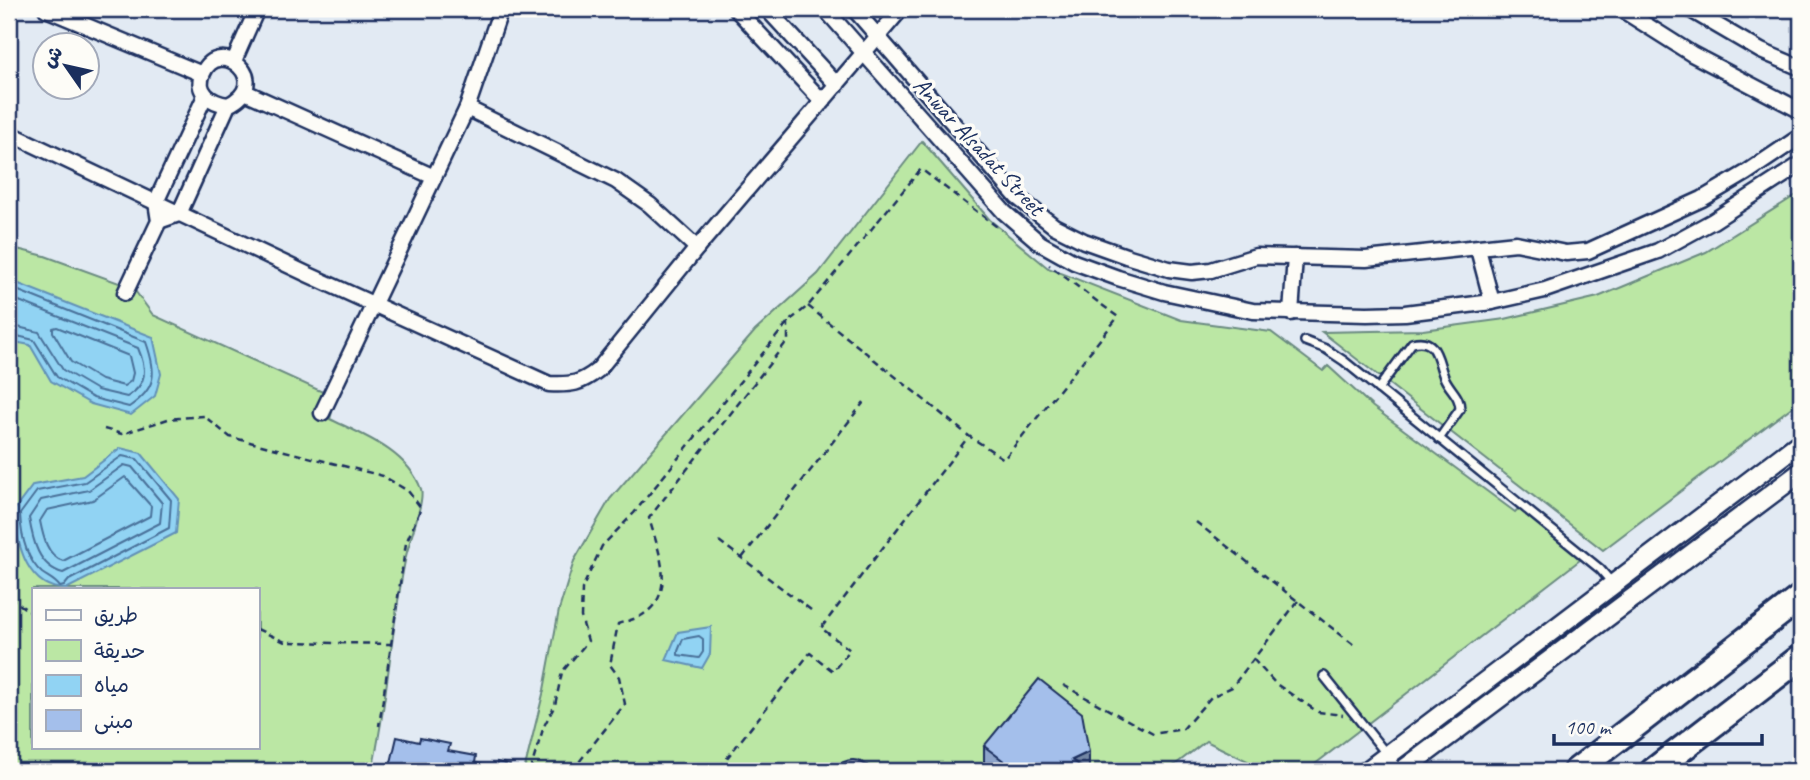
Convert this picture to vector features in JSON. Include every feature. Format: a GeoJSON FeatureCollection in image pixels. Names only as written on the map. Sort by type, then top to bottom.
{"type":"FeatureCollection","features":[{"type":"Feature","properties":{"kind":"highway"},"geometry":{"type":"LineString","coordinates":[[1576,771],[1801,597]]}},
{"type":"Feature","properties":{"kind":"highway"},"geometry":{"type":"LineString","coordinates":[[1653,771],[1801,657]]}},
{"type":"Feature","properties":{"kind":"street"},"geometry":{"type":"LineString","coordinates":[[46,9],[202,74]]}},
{"type":"Feature","properties":{"kind":"street"},"geometry":{"type":"LineString","coordinates":[[234,61],[257,9]]}},
{"type":"Feature","properties":{"kind":"street"},"geometry":{"type":"LineString","coordinates":[[322,413],[467,108],[501,9]]}},
{"type":"Feature","properties":{"kind":"street"},"geometry":{"type":"LineString","coordinates":[[736,9],[823,102]]}},
{"type":"Feature","properties":{"kind":"street"},"geometry":{"type":"LineString","coordinates":[[767,9],[837,85]]}},
{"type":"Feature","properties":{"kind":"street","name":"Anwar Alsadat Street"},"geometry":{"type":"LineString","coordinates":[[825,9],[1004,212],[1041,243],[1074,262],[1164,292],[1254,311],[1405,313],[1492,302],[1572,283],[1658,251],[1713,221],[1801,164]]}},
{"type":"Feature","properties":{"kind":"street","name":"Anwar Alsadat Street"},"geometry":{"type":"LineString","coordinates":[[854,9],[1017,197],[1054,226],[1084,241],[1169,269],[1192,272],[1211,270],[1256,256],[1366,259],[1516,243],[1566,253],[1588,251],[1702,199],[1801,136]]}},
{"type":"Feature","properties":{"kind":"street"},"geometry":{"type":"LineString","coordinates":[[9,133],[549,384],[565,385],[582,382],[598,370],[697,248],[901,9]]}},
{"type":"Feature","properties":{"kind":"street"},"geometry":{"type":"LineString","coordinates":[[1621,9],[1692,54],[1801,111]]}},
{"type":"Feature","properties":{"kind":"street"},"geometry":{"type":"LineString","coordinates":[[1689,9],[1761,51],[1801,68]]}},
{"type":"Feature","properties":{"kind":"street"},"geometry":{"type":"LineString","coordinates":[[221,58],[234,61],[243,69],[247,80],[245,92],[238,100],[228,104],[215,104],[205,96],[201,85],[202,74],[209,63],[221,58]]}},
{"type":"Feature","properties":{"kind":"street"},"geometry":{"type":"LineString","coordinates":[[245,92],[434,177]]}},
{"type":"Feature","properties":{"kind":"street"},"geometry":{"type":"LineString","coordinates":[[125,293],[159,220],[156,202],[205,96]]}},
{"type":"Feature","properties":{"kind":"street"},"geometry":{"type":"LineString","coordinates":[[159,220],[179,214],[228,104]]}},
{"type":"Feature","properties":{"kind":"street"},"geometry":{"type":"LineString","coordinates":[[467,108],[616,181],[650,205],[697,248]]}},
{"type":"Feature","properties":{"kind":"street"},"geometry":{"type":"LineString","coordinates":[[1478,249],[1492,302]]}},
{"type":"Feature","properties":{"kind":"street"},"geometry":{"type":"LineString","coordinates":[[1291,313],[1295,257]]}},
{"type":"Feature","properties":{"kind":"street"},"geometry":{"type":"LineString","coordinates":[[1367,771],[1801,442]]}},
{"type":"Feature","properties":{"kind":"street"},"geometry":{"type":"LineString","coordinates":[[1401,771],[1801,472]]}},
{"type":"Feature","properties":{"kind":"lane"},"geometry":{"type":"LineString","coordinates":[[1306,341],[1326,349],[1378,389],[1600,569],[1613,584]]}},
{"type":"Feature","properties":{"kind":"lane"},"geometry":{"type":"LineString","coordinates":[[1378,389],[1412,342],[1425,342],[1431,346],[1460,405],[1460,409],[1439,439]]}},
{"type":"Feature","properties":{"kind":"lane"},"geometry":{"type":"LineString","coordinates":[[1324,676],[1401,771]]}},
{"type":"Feature","properties":{"kind":"lane"},"geometry":{"type":"LineString","coordinates":[[839,771],[853,765],[867,771]]}},
{"type":"Feature","properties":{"kind":"path"},"geometry":{"type":"LineString","coordinates":[[530,771],[544,726],[555,705],[562,672],[588,641],[581,617],[582,589],[602,546],[634,513],[788,322],[807,306],[921,169],[1009,235]]}},
{"type":"Feature","properties":{"kind":"path"},"geometry":{"type":"LineString","coordinates":[[807,306],[969,436],[1004,459],[1118,317],[1041,260]]}},
{"type":"Feature","properties":{"kind":"path"},"geometry":{"type":"LineString","coordinates":[[572,771],[625,704],[619,677],[610,665],[618,624],[643,615],[659,600],[664,580],[649,518],[788,341],[788,322]]}},
{"type":"Feature","properties":{"kind":"path"},"geometry":{"type":"LineString","coordinates":[[742,558],[864,402]]}},
{"type":"Feature","properties":{"kind":"path"},"geometry":{"type":"LineString","coordinates":[[104,429],[122,434],[168,419],[204,416],[230,437],[383,476],[408,491],[421,508],[406,542],[379,726]]}},
{"type":"Feature","properties":{"kind":"path"},"geometry":{"type":"LineString","coordinates":[[719,768],[810,653],[833,671],[850,650],[821,628],[969,436]]}},
{"type":"Feature","properties":{"kind":"path"},"geometry":{"type":"LineString","coordinates":[[1196,522],[1354,645]]}},
{"type":"Feature","properties":{"kind":"path"},"geometry":{"type":"LineString","coordinates":[[719,541],[811,610]]}},
{"type":"Feature","properties":{"kind":"path"},"geometry":{"type":"LineString","coordinates":[[9,597],[32,613]]}},
{"type":"Feature","properties":{"kind":"path"},"geometry":{"type":"LineString","coordinates":[[1063,685],[1153,734],[1183,729],[1210,696],[1232,687],[1298,601]]}},
{"type":"Feature","properties":{"kind":"path"},"geometry":{"type":"LineString","coordinates":[[259,630],[285,642],[391,644]]}},
{"type":"Feature","properties":{"kind":"path"},"geometry":{"type":"LineString","coordinates":[[1254,659],[1276,684],[1318,712],[1358,719]]}},
{"type":"Feature","properties":{"kind":"green space"},"geometry":{"type":"Polygon","coordinates":[[[922,141],[990,220],[1048,268],[1181,320],[1271,332],[1323,371],[1328,366],[1373,407],[1515,512],[1523,504],[1586,552],[1578,558],[1580,560],[1306,771],[1268,771],[1206,741],[1167,771],[524,771],[544,690],[559,610],[574,561],[610,499],[755,331],[818,274],[922,141]]]}},
{"type":"Feature","properties":{"kind":"green space"},"geometry":{"type":"Polygon","coordinates":[[[1801,192],[1801,400],[1603,550],[1322,332],[1423,330],[1505,319],[1598,297],[1706,252],[1801,192]]]}},
{"type":"Feature","properties":{"kind":"green space"},"geometry":{"type":"Polygon","coordinates":[[[9,247],[45,256],[133,288],[153,315],[336,398],[330,419],[370,438],[406,464],[422,494],[401,583],[372,771],[9,771],[9,247]]]}},
{"type":"Feature","properties":{"kind":"water"},"geometry":{"type":"Polygon","coordinates":[[[9,280],[153,337],[161,374],[155,396],[131,415],[91,404],[51,381],[30,345],[9,341],[9,280]]]}},
{"type":"Feature","properties":{"kind":"water"},"geometry":{"type":"Polygon","coordinates":[[[120,448],[141,453],[179,499],[176,533],[68,588],[52,587],[33,573],[26,562],[12,513],[33,485],[83,476],[120,448]]]}},
{"type":"Feature","properties":{"kind":"water"},"geometry":{"type":"Polygon","coordinates":[[[711,627],[710,654],[702,668],[666,660],[678,632],[711,627]]]}},
{"type":"Feature","properties":{"kind":"building"},"geometry":{"type":"Polygon","coordinates":[[[1039,679],[1082,713],[1089,752],[1072,760],[1083,768],[1080,771],[1017,771],[984,746],[1039,679]]]}},
{"type":"Feature","properties":{"kind":"building"},"geometry":{"type":"Polygon","coordinates":[[[397,737],[450,744],[448,751],[476,756],[475,763],[496,768],[497,762],[510,765],[509,771],[389,771],[397,737]]]}}]}
